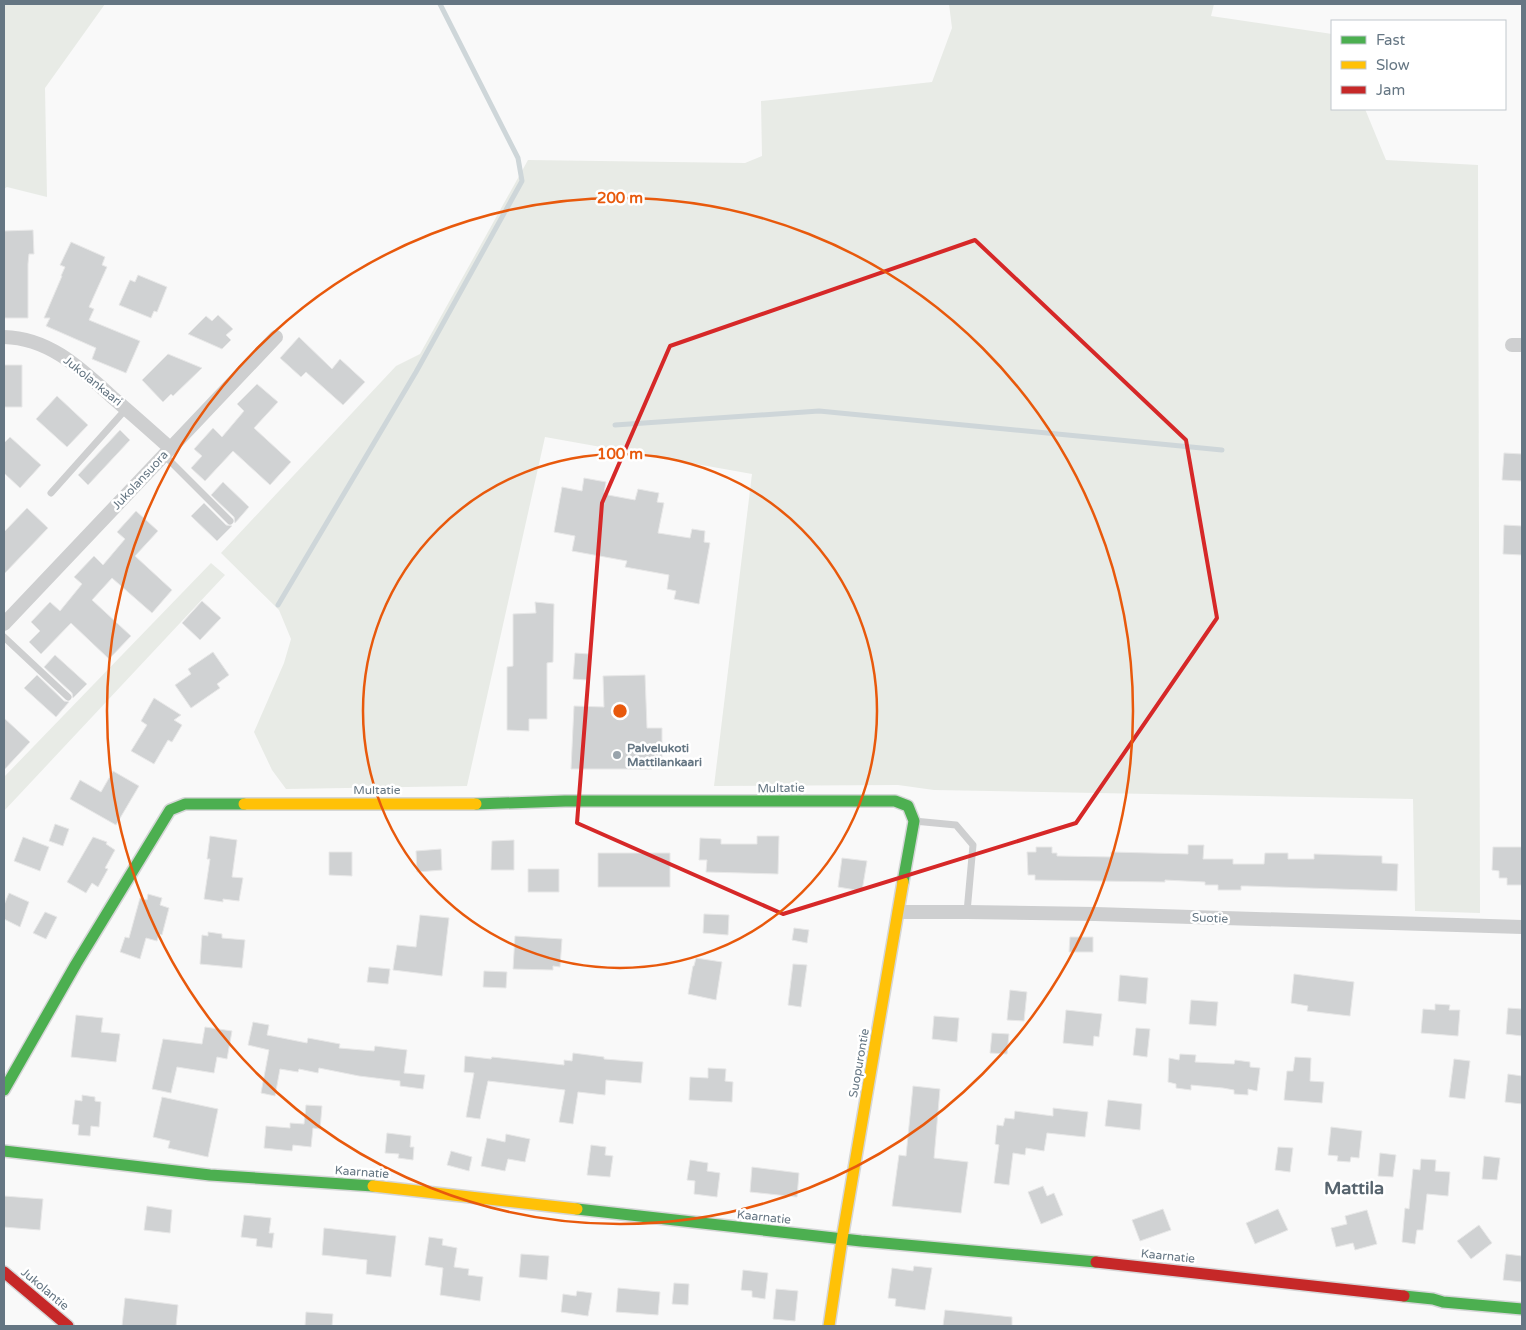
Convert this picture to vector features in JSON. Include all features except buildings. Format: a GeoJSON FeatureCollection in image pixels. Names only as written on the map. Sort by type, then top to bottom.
{"type":"FeatureCollection","features":[{"type":"Feature","properties":{"kind":"street","name":"Jukolankaari"},"geometry":{"type":"LineString","coordinates":[[4,337],[21,337],[47,347],[73,362],[126,409],[167,452]]}},
{"type":"Feature","properties":{"kind":"street","name":"Jukolansuora"},"geometry":{"type":"LineString","coordinates":[[4,624],[276,337]]}},
{"type":"Feature","properties":{"kind":"street","name":"Multatie"},"geometry":{"type":"LineString","coordinates":[[4,1090],[76,964],[170,810],[185,804],[483,804],[565,801],[895,800],[908,806],[914,821]]}},
{"type":"Feature","properties":{"kind":"street","name":"Suopurontie"},"geometry":{"type":"LineString","coordinates":[[829,1326],[842,1239],[914,821]]}},
{"type":"Feature","properties":{"kind":"street","name":"Suotie"},"geometry":{"type":"LineString","coordinates":[[898,912],[966,912],[1522,927]]}},
{"type":"Feature","properties":{"kind":"street","name":"Kaarnatie"},"geometry":{"type":"LineString","coordinates":[[4,1151],[210,1175],[382,1187],[842,1239],[1080,1260],[1433,1299],[1443,1302],[1522,1309]]}},
{"type":"Feature","properties":{"kind":"street","name":"Jukolantie"},"geometry":{"type":"LineString","coordinates":[[4,1272],[68,1326]]}},
{"type":"Feature","properties":{"kind":"lane"},"geometry":{"type":"LineString","coordinates":[[51,493],[126,409]]}},
{"type":"Feature","properties":{"kind":"lane"},"geometry":{"type":"LineString","coordinates":[[167,452],[230,521]]}},
{"type":"Feature","properties":{"kind":"lane"},"geometry":{"type":"LineString","coordinates":[[4,637],[68,698]]}},
{"type":"Feature","properties":{"kind":"lane"},"geometry":{"type":"LineString","coordinates":[[914,821],[956,825],[973,845],[966,912]]}},
{"type":"Feature","properties":{"kind":"highlighted area"},"geometry":{"type":"Polygon","coordinates":[[[975,240],[1186,440],[1217,618],[1076,823],[783,914],[577,823],[602,503],[670,346],[975,240]]]}},
{"type":"Feature","properties":{"kind":"shaded area"},"geometry":{"type":"Polygon","coordinates":[[[4,4],[105,4],[45,88],[47,197],[7,187],[4,189],[4,4]]]}},
{"type":"Feature","properties":{"kind":"shaded area"},"geometry":{"type":"Polygon","coordinates":[[[949,4],[1214,4],[1211,16],[1331,34],[1331,110],[1365,110],[1386,160],[1478,165],[1480,913],[1415,911],[1413,799],[934,790],[898,785],[714,786],[752,474],[545,437],[467,786],[286,789],[272,770],[254,732],[284,663],[291,639],[279,610],[221,553],[396,366],[420,354],[528,160],[745,163],[762,156],[761,101],[932,82],[952,28],[949,4]]]}},
{"type":"Feature","properties":{"kind":"shaded area"},"geometry":{"type":"Polygon","coordinates":[[[211,563],[225,575],[4,811],[4,777],[211,563]]]}},
{"type":"Feature","properties":{"kind":"waterway"},"geometry":{"type":"LineString","coordinates":[[278,605],[416,372],[522,181],[518,158],[440,4]]}},
{"type":"Feature","properties":{"kind":"waterway"},"geometry":{"type":"LineString","coordinates":[[615,425],[819,411],[1222,450]]}},
{"type":"Feature","properties":{"kind":"traffic: fast"},"geometry":{"type":"LineString","coordinates":[[476,804],[565,801],[895,801],[908,806],[914,821],[903,882]]}},
{"type":"Feature","properties":{"kind":"traffic: fast"},"geometry":{"type":"LineString","coordinates":[[4,1090],[76,964],[170,810],[185,804],[244,804]]}},
{"type":"Feature","properties":{"kind":"traffic: fast"},"geometry":{"type":"LineString","coordinates":[[4,1151],[210,1175],[373,1186]]}},
{"type":"Feature","properties":{"kind":"traffic: fast"},"geometry":{"type":"LineString","coordinates":[[577,1209],[861,1241],[1096,1262]]}},
{"type":"Feature","properties":{"kind":"traffic: fast"},"geometry":{"type":"LineString","coordinates":[[1404,1296],[1443,1302],[1522,1309]]}},
{"type":"Feature","properties":{"kind":"traffic: slow"},"geometry":{"type":"LineString","coordinates":[[244,804],[476,804]]}},
{"type":"Feature","properties":{"kind":"traffic: slow"},"geometry":{"type":"LineString","coordinates":[[829,1326],[903,882]]}},
{"type":"Feature","properties":{"kind":"traffic: slow"},"geometry":{"type":"LineString","coordinates":[[373,1186],[577,1209]]}},
{"type":"Feature","properties":{"kind":"traffic: jam"},"geometry":{"type":"LineString","coordinates":[[1096,1262],[1404,1296]]}},
{"type":"Feature","properties":{"kind":"traffic: jam"},"geometry":{"type":"LineString","coordinates":[[4,1272],[68,1326]]}},
{"type":"Feature","properties":{"kind":"place","name":"Palvelukoti Mattilankaari"},"geometry":{"type":"Point","coordinates":[617,755]}},
{"type":"Feature","properties":{"kind":"district","name":"Mattila"},"geometry":{"type":"Point","coordinates":[1354,1188]}}]}
